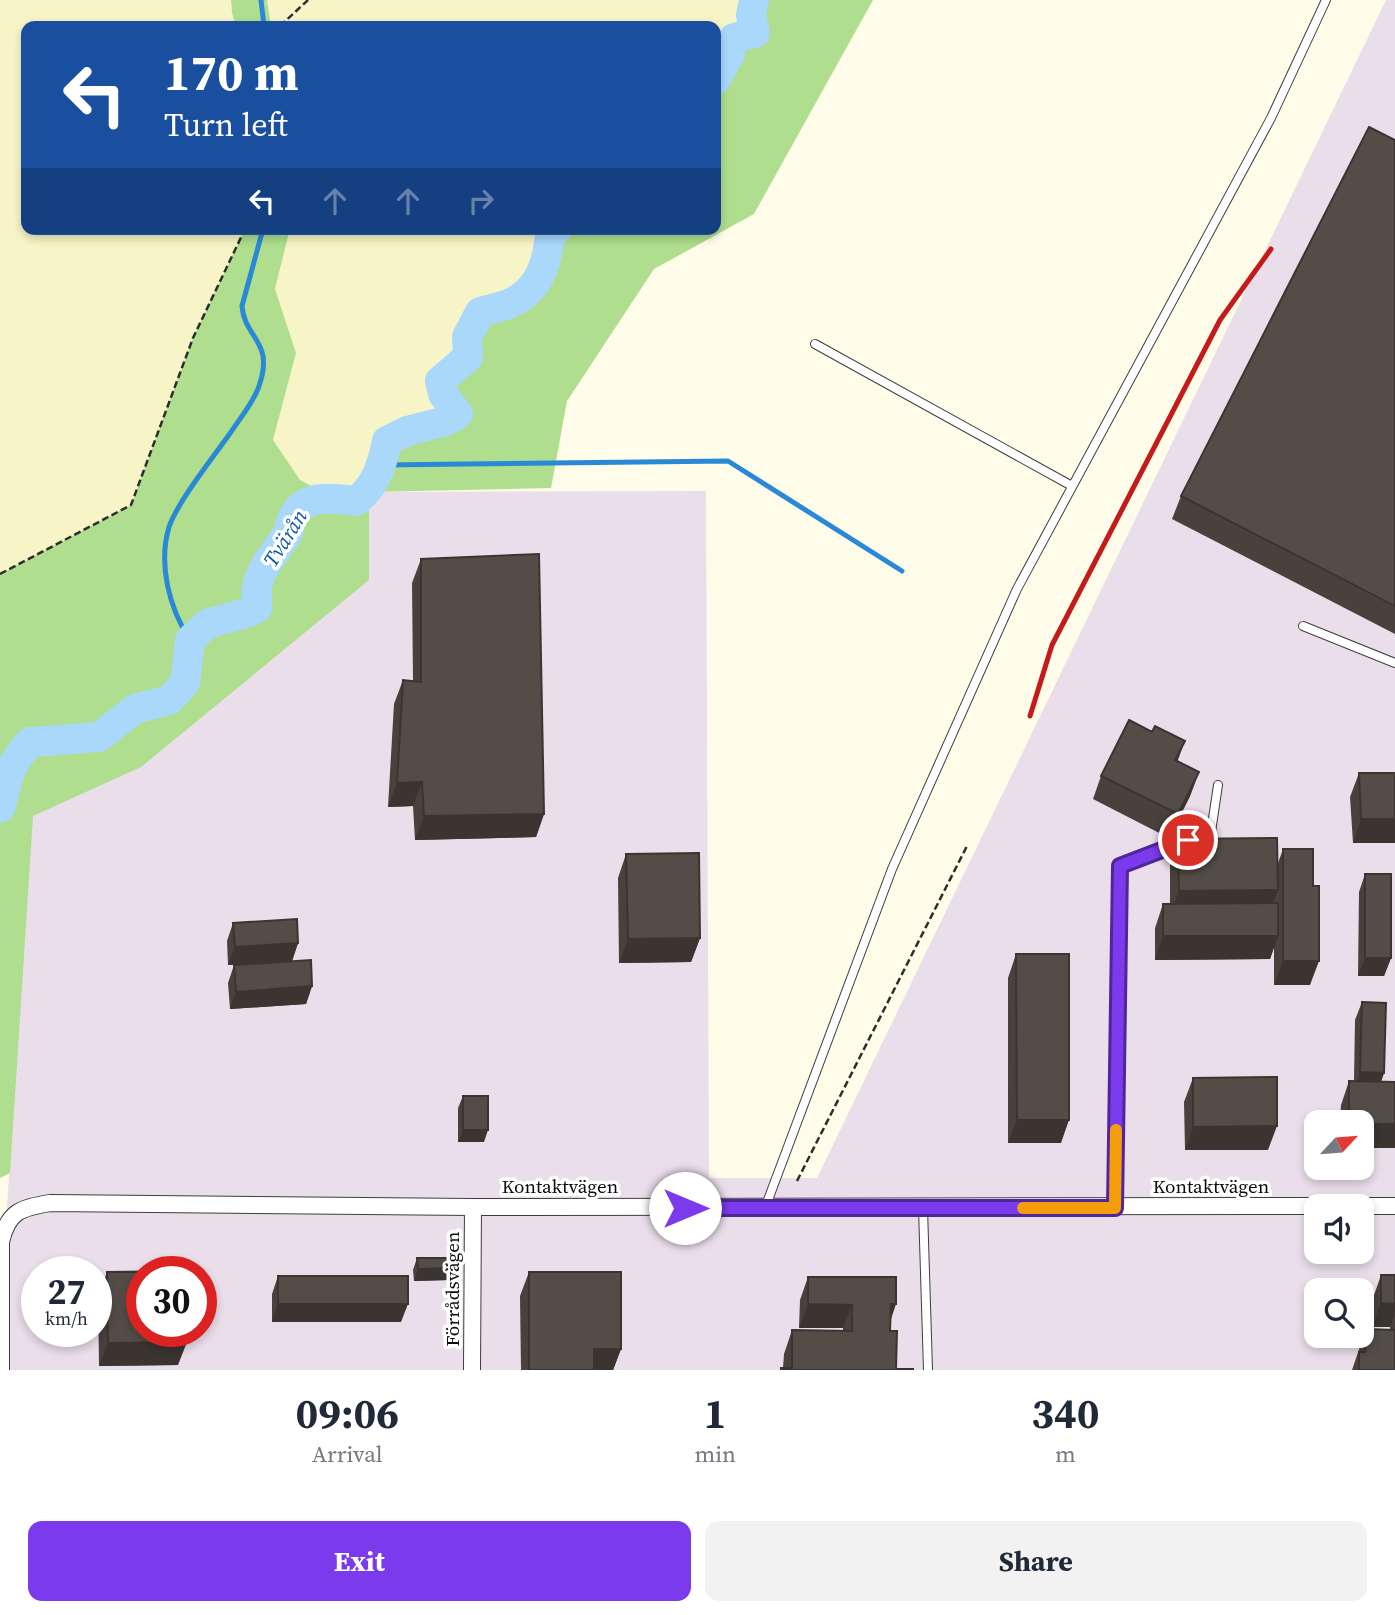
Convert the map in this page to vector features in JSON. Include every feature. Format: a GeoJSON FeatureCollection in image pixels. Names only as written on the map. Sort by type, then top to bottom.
{"type":"FeatureCollection","features":[{"type":"Feature","properties":{"kind":"street","name":"Kontaktvägen"},"geometry":{"type":"LineString","coordinates":[[1,1370],[1,1242],[5,1225],[16,1213],[32,1206],[50,1203],[765,1208],[1304,1206]]}},
{"type":"Feature","properties":{"kind":"street"},"geometry":{"type":"LineString","coordinates":[[1374,1206],[1395,1206]]}},
{"type":"Feature","properties":{"kind":"street","name":"Förrådsvägen"},"geometry":{"type":"LineString","coordinates":[[472,1370],[473,1207]]}},
{"type":"Feature","properties":{"kind":"lane"},"geometry":{"type":"LineString","coordinates":[[765,1208],[892,869],[1017,589],[1271,118],[1326,0]]}},
{"type":"Feature","properties":{"kind":"lane"},"geometry":{"type":"LineString","coordinates":[[815,344],[1072,486]]}},
{"type":"Feature","properties":{"kind":"lane"},"geometry":{"type":"LineString","coordinates":[[1303,626],[1395,663]]}},
{"type":"Feature","properties":{"kind":"lane"},"geometry":{"type":"LineString","coordinates":[[1115,1208],[1120,866],[1211,832],[1218,785]]}},
{"type":"Feature","properties":{"kind":"lane"},"geometry":{"type":"LineString","coordinates":[[923,1208],[928,1370]]}},
{"type":"Feature","properties":{"kind":"path"},"geometry":{"type":"LineString","coordinates":[[285,21],[308,0]]}},
{"type":"Feature","properties":{"kind":"path"},"geometry":{"type":"LineString","coordinates":[[0,575],[131,505],[193,338],[241,235]]}},
{"type":"Feature","properties":{"kind":"path"},"geometry":{"type":"LineString","coordinates":[[797,1181],[967,846]]}},
{"type":"Feature","properties":{"kind":"shaded area"},"geometry":{"type":"Polygon","coordinates":[[[0,0],[231,0],[234,21],[21,21],[21,235],[242,235],[193,338],[131,505],[0,574],[0,0]]]}},
{"type":"Feature","properties":{"kind":"shaded area"},"geometry":{"type":"Polygon","coordinates":[[[267,0],[754,0],[751,15],[755,33],[734,38],[730,54],[721,70],[721,21],[270,21],[267,0]]]}},
{"type":"Feature","properties":{"kind":"shaded area"},"geometry":{"type":"Polygon","coordinates":[[[1386,0],[1395,0],[1395,1370],[6,1370],[5,1238],[32,815],[369,492],[706,491],[709,1178],[817,1178],[1386,0]]]}},
{"type":"Feature","properties":{"kind":"shaded area"},"geometry":{"type":"Polygon","coordinates":[[[288,235],[550,235],[548,253],[539,280],[513,302],[480,312],[467,337],[468,357],[443,394],[458,414],[446,421],[407,431],[388,441],[382,465],[369,492],[356,501],[334,498],[300,480],[273,440],[296,354],[275,289],[288,235]]]}},
{"type":"Feature","properties":{"kind":"green space"},"geometry":{"type":"Polygon","coordinates":[[[231,0],[267,0],[270,21],[234,21],[231,0]]]}},
{"type":"Feature","properties":{"kind":"green space"},"geometry":{"type":"Polygon","coordinates":[[[754,0],[873,0],[754,214],[721,232],[721,70],[730,54],[734,38],[755,33],[751,15],[754,0]]]}},
{"type":"Feature","properties":{"kind":"green space"},"geometry":{"type":"Polygon","coordinates":[[[242,235],[288,235],[275,289],[296,353],[273,440],[300,480],[334,498],[355,501],[373,482],[387,441],[407,431],[446,421],[457,414],[443,394],[440,381],[468,357],[467,337],[480,312],[513,302],[530,290],[547,255],[550,235],[716,235],[654,269],[567,401],[551,488],[369,492],[369,580],[141,767],[33,816],[10,1173],[0,1178],[0,574],[131,505],[193,338],[242,235]]]}},
{"type":"Feature","properties":{"kind":"building"},"geometry":{"type":"Polygon","coordinates":[[[1369,127],[1395,140],[1395,606],[1181,496],[1369,127]]]}},
{"type":"Feature","properties":{"kind":"building"},"geometry":{"type":"Polygon","coordinates":[[[539,554],[544,814],[424,816],[422,782],[397,783],[403,680],[421,682],[421,559],[539,554]]]}},
{"type":"Feature","properties":{"kind":"building"},"geometry":{"type":"Polygon","coordinates":[[[1129,720],[1152,732],[1155,726],[1185,741],[1175,760],[1199,772],[1178,814],[1101,776],[1129,720]]]}},
{"type":"Feature","properties":{"kind":"building"},"geometry":{"type":"Polygon","coordinates":[[[1359,773],[1395,773],[1395,819],[1361,819],[1359,773]]]}},
{"type":"Feature","properties":{"kind":"building"},"geometry":{"type":"Polygon","coordinates":[[[1277,838],[1278,890],[1179,891],[1178,839],[1277,838]]]}},
{"type":"Feature","properties":{"kind":"building"},"geometry":{"type":"Polygon","coordinates":[[[1283,849],[1313,849],[1313,886],[1319,886],[1319,961],[1283,961],[1283,849]]]}},
{"type":"Feature","properties":{"kind":"building"},"geometry":{"type":"Polygon","coordinates":[[[699,853],[700,938],[628,939],[626,854],[699,853]]]}},
{"type":"Feature","properties":{"kind":"building"},"geometry":{"type":"Polygon","coordinates":[[[1365,874],[1391,874],[1391,958],[1365,958],[1365,874]]]}},
{"type":"Feature","properties":{"kind":"building"},"geometry":{"type":"Polygon","coordinates":[[[1278,903],[1278,936],[1163,936],[1163,904],[1278,903]]]}},
{"type":"Feature","properties":{"kind":"building"},"geometry":{"type":"Polygon","coordinates":[[[297,919],[298,943],[235,947],[233,923],[297,919]]]}},
{"type":"Feature","properties":{"kind":"building"},"geometry":{"type":"Polygon","coordinates":[[[1016,954],[1069,954],[1069,1120],[1017,1120],[1016,954]]]}},
{"type":"Feature","properties":{"kind":"building"},"geometry":{"type":"Polygon","coordinates":[[[311,960],[312,986],[236,992],[234,965],[311,960]]]}},
{"type":"Feature","properties":{"kind":"building"},"geometry":{"type":"Polygon","coordinates":[[[1362,1002],[1386,1003],[1384,1073],[1360,1072],[1362,1002]]]}},
{"type":"Feature","properties":{"kind":"building"},"geometry":{"type":"Polygon","coordinates":[[[1277,1077],[1277,1126],[1193,1127],[1193,1078],[1277,1077]]]}},
{"type":"Feature","properties":{"kind":"building"},"geometry":{"type":"Polygon","coordinates":[[[1349,1081],[1395,1082],[1395,1124],[1374,1124],[1374,1110],[1349,1110],[1349,1081]]]}},
{"type":"Feature","properties":{"kind":"building"},"geometry":{"type":"Polygon","coordinates":[[[463,1096],[488,1096],[488,1130],[463,1130],[463,1096]]]}},
{"type":"Feature","properties":{"kind":"building"},"geometry":{"type":"Polygon","coordinates":[[[417,1258],[454,1258],[454,1268],[418,1269],[417,1258]]]}},
{"type":"Feature","properties":{"kind":"building"},"geometry":{"type":"Polygon","coordinates":[[[112,1272],[126,1272],[126,1343],[112,1343],[112,1272]]]}},
{"type":"Feature","properties":{"kind":"building"},"geometry":{"type":"Polygon","coordinates":[[[529,1272],[621,1272],[621,1349],[594,1349],[594,1370],[529,1370],[529,1272]]]}},
{"type":"Feature","properties":{"kind":"building"},"geometry":{"type":"Polygon","coordinates":[[[1381,1275],[1395,1275],[1395,1304],[1381,1303],[1381,1275]]]}},
{"type":"Feature","properties":{"kind":"building"},"geometry":{"type":"Polygon","coordinates":[[[278,1276],[408,1276],[408,1304],[278,1304],[278,1276]]]}},
{"type":"Feature","properties":{"kind":"building"},"geometry":{"type":"Polygon","coordinates":[[[808,1277],[896,1277],[896,1304],[891,1304],[890,1331],[897,1331],[896,1369],[913,1370],[781,1370],[792,1368],[792,1330],[852,1331],[852,1305],[808,1304],[808,1277]]]}},
{"type":"Feature","properties":{"kind":"building"},"geometry":{"type":"Polygon","coordinates":[[[1374,1329],[1395,1330],[1395,1370],[1359,1370],[1359,1352],[1365,1352],[1365,1348],[1374,1348],[1374,1329]]]}},
{"type":"Feature","properties":{"kind":"waterway"},"geometry":{"type":"LineString","coordinates":[[261,0],[263,21]]}},
{"type":"Feature","properties":{"kind":"waterway","name":"Tvärån"},"geometry":{"type":"LineString","coordinates":[[721,70],[730,54],[734,38],[755,33],[751,15],[754,0]]}},
{"type":"Feature","properties":{"kind":"waterway"},"geometry":{"type":"LineString","coordinates":[[190,640],[171,600],[165,571],[166,541],[169,527],[180,505],[254,398],[259,386],[263,371],[261,349],[244,317],[242,306],[261,235]]}},
{"type":"Feature","properties":{"kind":"waterway","name":"Tvärån"},"geometry":{"type":"LineString","coordinates":[[0,808],[13,766],[30,742],[99,737],[135,709],[169,700],[185,683],[190,640],[207,624],[257,608],[257,589],[262,573],[286,536],[292,519],[303,505],[320,499],[356,501],[369,489],[377,474],[387,441],[407,431],[446,421],[458,414],[443,394],[440,381],[468,357],[467,337],[480,312],[513,302],[530,290],[544,265],[550,235]]}},
{"type":"Feature","properties":{"kind":"waterway"},"geometry":{"type":"LineString","coordinates":[[382,465],[728,461],[902,571]]}},
{"type":"Feature","properties":{"kind":"railway"},"geometry":{"type":"LineString","coordinates":[[1030,716],[1052,645],[1220,320],[1271,249]]}},
{"type":"Feature","properties":{"kind":"slow traffic"},"geometry":{"type":"LineString","coordinates":[[1023,1208],[1115,1208],[1116,1130]]}},
{"type":"Feature","properties":{"kind":"route"},"geometry":{"type":"LineString","coordinates":[[685,1208],[1115,1208],[1120,866],[1188,840]]}}]}
